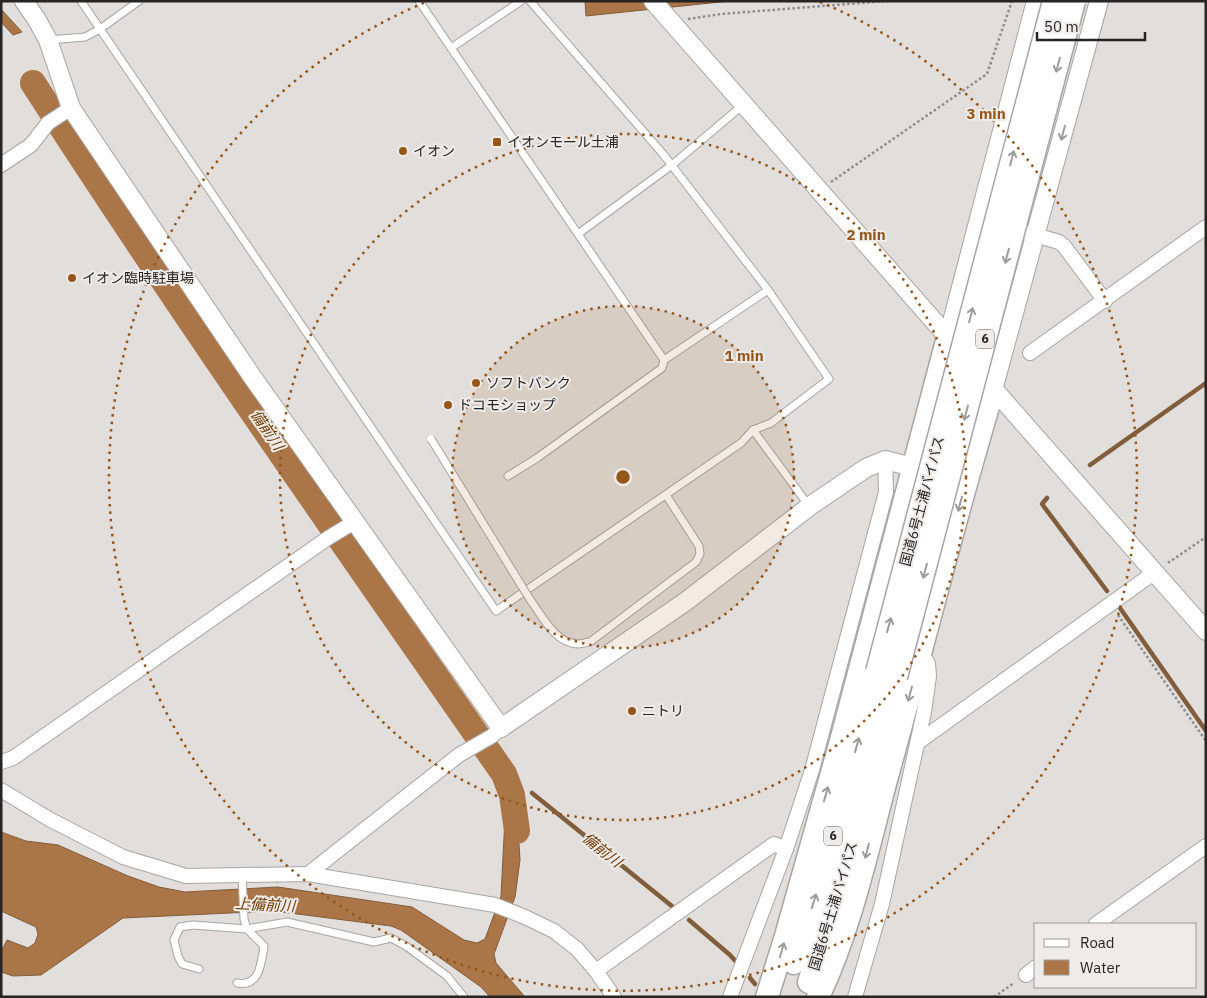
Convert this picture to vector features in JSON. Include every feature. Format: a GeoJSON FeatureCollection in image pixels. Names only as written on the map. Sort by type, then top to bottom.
{"type":"FeatureCollection","features":[{"type":"Feature","properties":{"kind":"highway","name":"国道6号土浦バイパス"},"geometry":{"type":"LineString","coordinates":[[803,997],[843,882],[887,675],[1054,1]]}},
{"type":"Feature","properties":{"kind":"highway","name":"国道6号土浦バイパス"},"geometry":{"type":"LineString","coordinates":[[780,997],[795,962],[887,675],[1074,1]]}},
{"type":"Feature","properties":{"kind":"highway"},"geometry":{"type":"LineString","coordinates":[[767,997],[841,741],[948,336]]}},
{"type":"Feature","properties":{"kind":"highway"},"geometry":{"type":"LineString","coordinates":[[818,997],[841,939],[865,860],[970,466],[993,390]]}},
{"type":"Feature","properties":{"kind":"street"},"geometry":{"type":"LineString","coordinates":[[24,1],[48,40],[66,111],[252,375],[350,525],[496,732]]}},
{"type":"Feature","properties":{"kind":"street"},"geometry":{"type":"LineString","coordinates":[[653,1],[1206,631]]}},
{"type":"Feature","properties":{"kind":"street"},"geometry":{"type":"LineString","coordinates":[[948,336],[1036,1]]}},
{"type":"Feature","properties":{"kind":"street"},"geometry":{"type":"LineString","coordinates":[[993,390],[1099,1]]}},
{"type":"Feature","properties":{"kind":"street"},"geometry":{"type":"LineString","coordinates":[[1,165],[31,145],[48,123],[66,111]]}},
{"type":"Feature","properties":{"kind":"street"},"geometry":{"type":"LineString","coordinates":[[979,219],[1058,242],[1064,246],[1104,300]]}},
{"type":"Feature","properties":{"kind":"street"},"geometry":{"type":"LineString","coordinates":[[1030,353],[1206,227]]}},
{"type":"Feature","properties":{"kind":"street"},"geometry":{"type":"LineString","coordinates":[[730,997],[786,849],[812,770],[886,492],[885,460]]}},
{"type":"Feature","properties":{"kind":"street"},"geometry":{"type":"LineString","coordinates":[[308,874],[459,755],[475,747],[685,602],[810,506],[866,468],[885,460],[913,466],[940,475],[958,474],[970,466]]}},
{"type":"Feature","properties":{"kind":"street"},"geometry":{"type":"LineString","coordinates":[[1,762],[13,758],[328,538],[350,525]]}},
{"type":"Feature","properties":{"kind":"street"},"geometry":{"type":"LineString","coordinates":[[917,743],[1155,572]]}},
{"type":"Feature","properties":{"kind":"street"},"geometry":{"type":"LineString","coordinates":[[856,997],[882,904],[930,676],[928,663],[921,653]]}},
{"type":"Feature","properties":{"kind":"street"},"geometry":{"type":"LineString","coordinates":[[1,790],[49,819],[124,857],[186,876],[243,880],[308,874],[494,905],[554,931],[577,949],[596,971],[614,997]]}},
{"type":"Feature","properties":{"kind":"street"},"geometry":{"type":"LineString","coordinates":[[596,971],[774,844],[786,849]]}},
{"type":"Feature","properties":{"kind":"street"},"geometry":{"type":"LineString","coordinates":[[1097,923],[1206,846]]}},
{"type":"Feature","properties":{"kind":"lane"},"geometry":{"type":"LineString","coordinates":[[81,1],[496,611],[741,444],[753,430],[770,423],[829,379],[768,290],[672,165],[530,1]]}},
{"type":"Feature","properties":{"kind":"lane"},"geometry":{"type":"LineString","coordinates":[[48,40],[85,37],[100,29],[139,1]]}},
{"type":"Feature","properties":{"kind":"lane"},"geometry":{"type":"LineString","coordinates":[[419,1],[664,360]]}},
{"type":"Feature","properties":{"kind":"lane"},"geometry":{"type":"LineString","coordinates":[[451,48],[521,1]]}},
{"type":"Feature","properties":{"kind":"lane"},"geometry":{"type":"LineString","coordinates":[[578,234],[672,165],[744,104]]}},
{"type":"Feature","properties":{"kind":"lane"},"geometry":{"type":"LineString","coordinates":[[508,476],[537,458],[662,368],[664,360],[768,290]]}},
{"type":"Feature","properties":{"kind":"lane"},"geometry":{"type":"LineString","coordinates":[[753,430],[810,506]]}},
{"type":"Feature","properties":{"kind":"lane"},"geometry":{"type":"LineString","coordinates":[[431,439],[531,601],[553,632],[564,640],[578,644],[590,642],[696,562],[700,554],[699,546],[666,495]]}},
{"type":"Feature","properties":{"kind":"lane"},"geometry":{"type":"LineString","coordinates":[[236,983],[245,984],[255,979],[261,963],[264,946],[247,929],[244,919],[243,880]]}},
{"type":"Feature","properties":{"kind":"lane"},"geometry":{"type":"LineString","coordinates":[[199,969],[182,964],[178,956],[174,940],[180,927],[193,924],[247,929],[287,922],[374,942],[392,938],[447,976],[464,997]]}},
{"type":"Feature","properties":{"kind":"path"},"geometry":{"type":"LineString","coordinates":[[672,23],[720,14],[886,1]]}},
{"type":"Feature","properties":{"kind":"path"},"geometry":{"type":"LineString","coordinates":[[821,192],[826,185],[987,74],[1012,1]]}},
{"type":"Feature","properties":{"kind":"path"},"geometry":{"type":"LineString","coordinates":[[1155,572],[1206,537]]}},
{"type":"Feature","properties":{"kind":"path"},"geometry":{"type":"LineString","coordinates":[[1111,604],[1206,741]]}},
{"type":"Feature","properties":{"kind":"path"},"geometry":{"type":"LineString","coordinates":[[994,997],[1031,971]]}},
{"type":"Feature","properties":{"kind":"water"},"geometry":{"type":"Polygon","coordinates":[[[585,1],[730,1],[586,16],[585,1]]]}},
{"type":"Feature","properties":{"kind":"water"},"geometry":{"type":"Polygon","coordinates":[[[1,9],[22,32],[13,35],[1,22],[1,9]]]}},
{"type":"Feature","properties":{"kind":"water","name":"上備前川"},"geometry":{"type":"Polygon","coordinates":[[[516,797],[520,860],[515,897],[494,954],[496,963],[525,997],[490,997],[481,987],[401,930],[391,926],[274,911],[123,918],[41,975],[13,976],[1,972],[1,952],[7,940],[28,948],[35,943],[38,934],[36,927],[1,911],[1,832],[26,841],[58,845],[128,876],[159,887],[185,892],[278,887],[412,907],[464,940],[477,943],[485,939],[501,896],[506,798],[516,797]]]}},
{"type":"Feature","properties":{"kind":"waterway","name":"備前川"},"geometry":{"type":"LineString","coordinates":[[33,83],[206,344],[504,774],[512,795],[517,831]]}},
{"type":"Feature","properties":{"kind":"waterway"},"geometry":{"type":"LineString","coordinates":[[1090,465],[1206,383]]}},
{"type":"Feature","properties":{"kind":"waterway"},"geometry":{"type":"LineString","coordinates":[[1047,498],[1042,504],[1107,591]]}},
{"type":"Feature","properties":{"kind":"waterway"},"geometry":{"type":"LineString","coordinates":[[1120,608],[1206,731]]}},
{"type":"Feature","properties":{"kind":"waterway","name":"備前川"},"geometry":{"type":"LineString","coordinates":[[532,793],[673,907]]}},
{"type":"Feature","properties":{"kind":"waterway","name":"備前川"},"geometry":{"type":"LineString","coordinates":[[689,920],[739,965]]}},
{"type":"Feature","properties":{"kind":"waterway","name":"備前川"},"geometry":{"type":"LineString","coordinates":[[750,978],[755,984]]}},
{"type":"Feature","properties":{"kind":"place","name":"イオンモール土浦"},"geometry":{"type":"Point","coordinates":[497,142]}},
{"type":"Feature","properties":{"kind":"place","name":"イオン"},"geometry":{"type":"Point","coordinates":[403,151]}},
{"type":"Feature","properties":{"kind":"place","name":"イオン臨時駐車場"},"geometry":{"type":"Point","coordinates":[72,278]}},
{"type":"Feature","properties":{"kind":"place","name":"ソフトバンク"},"geometry":{"type":"Point","coordinates":[476,383]}},
{"type":"Feature","properties":{"kind":"place","name":"ドコモショップ"},"geometry":{"type":"Point","coordinates":[448,405]}},
{"type":"Feature","properties":{"kind":"place","name":"ニトリ"},"geometry":{"type":"Point","coordinates":[632,711]}}]}
